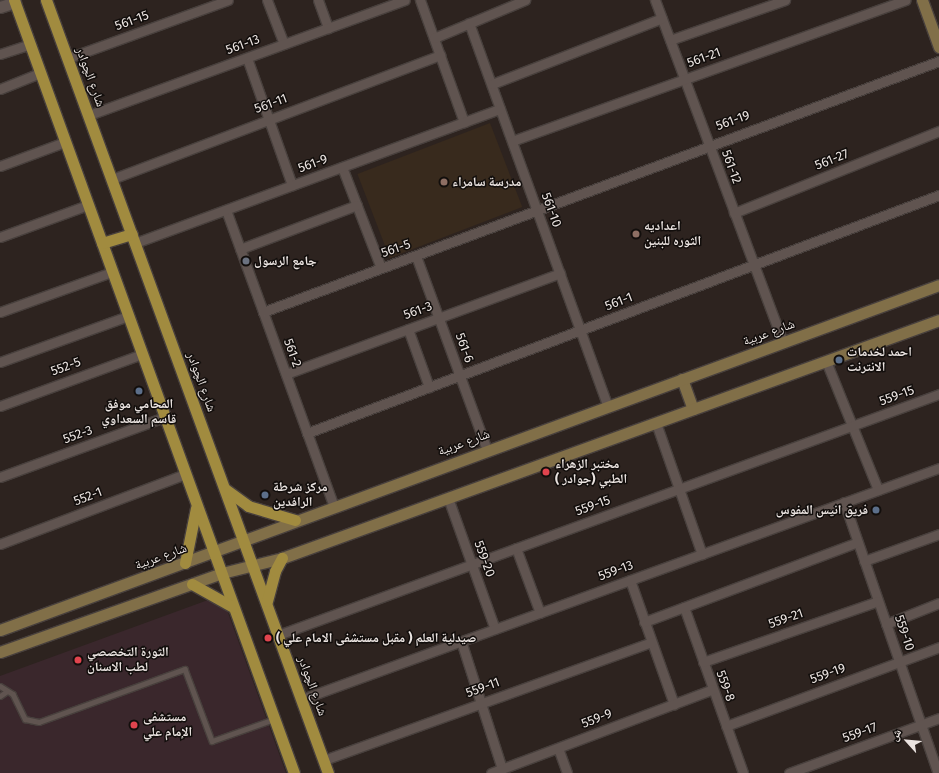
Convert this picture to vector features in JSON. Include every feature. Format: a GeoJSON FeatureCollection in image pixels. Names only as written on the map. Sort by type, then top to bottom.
{"type":"FeatureCollection","features":[{"type":"Feature","properties":{"kind":"main road","name":"شارع الچوادر"},"geometry":{"type":"LineString","coordinates":[[46,0],[225,488],[243,542],[254,565],[328,773]]}},
{"type":"Feature","properties":{"kind":"main road"},"geometry":{"type":"LineString","coordinates":[[922,0],[939,47]]}},
{"type":"Feature","properties":{"kind":"main road"},"geometry":{"type":"LineString","coordinates":[[14,1],[197,506],[212,553],[222,573],[294,773]]}},
{"type":"Feature","properties":{"kind":"main road"},"geometry":{"type":"LineString","coordinates":[[102,244],[134,238]]}},
{"type":"Feature","properties":{"kind":"main road","name":"شارع عربية"},"geometry":{"type":"LineString","coordinates":[[0,630],[243,542],[295,520],[939,285]]}},
{"type":"Feature","properties":{"kind":"main road"},"geometry":{"type":"LineString","coordinates":[[0,652],[222,573],[282,558],[939,320]]}},
{"type":"Feature","properties":{"kind":"main road"},"geometry":{"type":"LineString","coordinates":[[682,379],[693,409]]}},
{"type":"Feature","properties":{"kind":"main road"},"geometry":{"type":"LineString","coordinates":[[225,488],[248,506],[295,520]]}},
{"type":"Feature","properties":{"kind":"main road"},"geometry":{"type":"LineString","coordinates":[[185,563],[197,506]]}},
{"type":"Feature","properties":{"kind":"main road"},"geometry":{"type":"LineString","coordinates":[[267,604],[269,588],[282,558]]}},
{"type":"Feature","properties":{"kind":"main road"},"geometry":{"type":"LineString","coordinates":[[192,584],[233,607]]}},
{"type":"Feature","properties":{"kind":"street","name":"561-15"},"geometry":{"type":"LineString","coordinates":[[68,58],[228,0]]}},
{"type":"Feature","properties":{"kind":"street"},"geometry":{"type":"LineString","coordinates":[[267,0],[284,44]]}},
{"type":"Feature","properties":{"kind":"street"},"geometry":{"type":"LineString","coordinates":[[318,0],[328,28]]}},
{"type":"Feature","properties":{"kind":"street","name":"561-13"},"geometry":{"type":"LineString","coordinates":[[89,115],[406,0]]}},
{"type":"Feature","properties":{"kind":"street"},"geometry":{"type":"LineString","coordinates":[[420,0],[464,122]]}},
{"type":"Feature","properties":{"kind":"street"},"geometry":{"type":"LineString","coordinates":[[434,38],[469,22],[525,0]]}},
{"type":"Feature","properties":{"kind":"street","name":"561-12"},"geometry":{"type":"LineString","coordinates":[[656,0],[783,342]]}},
{"type":"Feature","properties":{"kind":"street"},"geometry":{"type":"LineString","coordinates":[[670,40],[785,0]]}},
{"type":"Feature","properties":{"kind":"street","name":"561-21"},"geometry":{"type":"LineString","coordinates":[[512,141],[905,0]]}},
{"type":"Feature","properties":{"kind":"street"},"geometry":{"type":"LineString","coordinates":[[0,7],[14,1]]}},
{"type":"Feature","properties":{"kind":"street"},"geometry":{"type":"LineString","coordinates":[[492,84],[662,18]]}},
{"type":"Feature","properties":{"kind":"street","name":"561-10"},"geometry":{"type":"LineString","coordinates":[[469,22],[608,406]]}},
{"type":"Feature","properties":{"kind":"street"},"geometry":{"type":"LineString","coordinates":[[0,54],[30,44]]}},
{"type":"Feature","properties":{"kind":"street","name":"561-11"},"geometry":{"type":"LineString","coordinates":[[112,179],[440,56]]}},
{"type":"Feature","properties":{"kind":"street"},"geometry":{"type":"LineString","coordinates":[[247,58],[267,120],[292,185]]}},
{"type":"Feature","properties":{"kind":"street","name":"561-19"},"geometry":{"type":"LineString","coordinates":[[536,208],[939,60]]}},
{"type":"Feature","properties":{"kind":"street"},"geometry":{"type":"LineString","coordinates":[[0,90],[40,73]]}},
{"type":"Feature","properties":{"kind":"street","name":"561-9"},"geometry":{"type":"LineString","coordinates":[[134,238],[226,210],[500,109]]}},
{"type":"Feature","properties":{"kind":"street","name":"561-27"},"geometry":{"type":"LineString","coordinates":[[734,213],[939,131]]}},
{"type":"Feature","properties":{"kind":"street"},"geometry":{"type":"LineString","coordinates":[[0,166],[65,142]]}},
{"type":"Feature","properties":{"kind":"street"},"geometry":{"type":"LineString","coordinates":[[342,167],[381,268]]}},
{"type":"Feature","properties":{"kind":"street","name":"561-1"},"geometry":{"type":"LineString","coordinates":[[307,433],[939,195]]}},
{"type":"Feature","properties":{"kind":"street"},"geometry":{"type":"LineString","coordinates":[[0,237],[88,205]]}},
{"type":"Feature","properties":{"kind":"street"},"geometry":{"type":"LineString","coordinates":[[240,249],[356,205]]}},
{"type":"Feature","properties":{"kind":"street","name":"561-5"},"geometry":{"type":"LineString","coordinates":[[263,312],[416,256],[536,208]]}},
{"type":"Feature","properties":{"kind":"street","name":"561-2"},"geometry":{"type":"LineString","coordinates":[[226,210],[334,506]]}},
{"type":"Feature","properties":{"kind":"street","name":"561-6"},"geometry":{"type":"LineString","coordinates":[[416,256],[487,450]]}},
{"type":"Feature","properties":{"kind":"street"},"geometry":{"type":"LineString","coordinates":[[0,312],[112,272]]}},
{"type":"Feature","properties":{"kind":"street","name":"561-3"},"geometry":{"type":"LineString","coordinates":[[286,374],[560,273]]}},
{"type":"Feature","properties":{"kind":"street"},"geometry":{"type":"LineString","coordinates":[[0,362],[128,316]]}},
{"type":"Feature","properties":{"kind":"street"},"geometry":{"type":"LineString","coordinates":[[408,329],[429,387]]}},
{"type":"Feature","properties":{"kind":"street","name":"552-5"},"geometry":{"type":"LineString","coordinates":[[0,406],[142,354]]}},
{"type":"Feature","properties":{"kind":"street"},"geometry":{"type":"LineString","coordinates":[[826,361],[878,490]]}},
{"type":"Feature","properties":{"kind":"street","name":"559-15"},"geometry":{"type":"LineString","coordinates":[[278,635],[939,394]]}},
{"type":"Feature","properties":{"kind":"street","name":"552-3"},"geometry":{"type":"LineString","coordinates":[[0,477],[165,417]]}},
{"type":"Feature","properties":{"kind":"street"},"geometry":{"type":"LineString","coordinates":[[656,423],[702,554]]}},
{"type":"Feature","properties":{"kind":"street","name":"559-13"},"geometry":{"type":"LineString","coordinates":[[302,699],[939,468]]}},
{"type":"Feature","properties":{"kind":"street","name":"552-1"},"geometry":{"type":"LineString","coordinates":[[0,544],[185,474]]}},
{"type":"Feature","properties":{"kind":"street","name":"559-20"},"geometry":{"type":"LineString","coordinates":[[448,498],[495,629]]}},
{"type":"Feature","properties":{"kind":"street","name":"559-10"},"geometry":{"type":"LineString","coordinates":[[844,502],[938,773]]}},
{"type":"Feature","properties":{"kind":"street"},"geometry":{"type":"LineString","coordinates":[[864,561],[939,534]]}},
{"type":"Feature","properties":{"kind":"street"},"geometry":{"type":"LineString","coordinates":[[644,622],[858,542]]}},
{"type":"Feature","properties":{"kind":"street"},"geometry":{"type":"LineString","coordinates":[[516,548],[540,613]]}},
{"type":"Feature","properties":{"kind":"street"},"geometry":{"type":"LineString","coordinates":[[630,580],[674,704]]}},
{"type":"Feature","properties":{"kind":"street","name":"559-21"},"geometry":{"type":"LineString","coordinates":[[703,662],[878,601]]}},
{"type":"Feature","properties":{"kind":"street"},"geometry":{"type":"LineString","coordinates":[[886,624],[939,603]]}},
{"type":"Feature","properties":{"kind":"street","name":"559-8"},"geometry":{"type":"LineString","coordinates":[[684,607],[742,773]]}},
{"type":"Feature","properties":{"kind":"street"},"geometry":{"type":"LineString","coordinates":[[461,641],[502,769]]}},
{"type":"Feature","properties":{"kind":"street","name":"559-11"},"geometry":{"type":"LineString","coordinates":[[324,760],[481,702],[651,642]]}},
{"type":"Feature","properties":{"kind":"street","name":"559-19"},"geometry":{"type":"LineString","coordinates":[[726,726],[939,647]]}},
{"type":"Feature","properties":{"kind":"street","name":"559-9"},"geometry":{"type":"LineString","coordinates":[[491,773],[713,689]]}},
{"type":"Feature","properties":{"kind":"street","name":"559-17"},"geometry":{"type":"LineString","coordinates":[[790,773],[939,718]]}},
{"type":"Feature","properties":{"kind":"street"},"geometry":{"type":"LineString","coordinates":[[558,748],[567,773]]}},
{"type":"Feature","properties":{"kind":"lane"},"geometry":{"type":"LineString","coordinates":[[0,686],[6,692],[13,694],[26,719],[39,722],[185,669],[212,741],[274,719]]}},
{"type":"Feature","properties":{"kind":"lane"},"geometry":{"type":"LineString","coordinates":[[0,696],[6,692]]}},
{"type":"Feature","properties":{"kind":"shaded area"},"geometry":{"type":"Polygon","coordinates":[[[490,123],[522,207],[390,258],[357,174],[490,123]]]}},
{"type":"Feature","properties":{"kind":"shaded area","name":"مستشفى الإمام علي"},"geometry":{"type":"Polygon","coordinates":[[[208,600],[227,610],[286,773],[0,773],[0,676],[208,600]]]}},
{"type":"Feature","properties":{"kind":"place","name":"مدرسة سامراء"},"geometry":{"type":"Point","coordinates":[444,182]}},
{"type":"Feature","properties":{"kind":"place","name":"اعداديه الثوره للبنين"},"geometry":{"type":"Point","coordinates":[636,234]}},
{"type":"Feature","properties":{"kind":"place","name":"جامع الرسول"},"geometry":{"type":"Point","coordinates":[246,261]}},
{"type":"Feature","properties":{"kind":"place","name":"احمد لخدمات الانترنت"},"geometry":{"type":"Point","coordinates":[839,360]}},
{"type":"Feature","properties":{"kind":"place","name":"المحامي موفق قاسم السعداوي"},"geometry":{"type":"Point","coordinates":[139,391]}},
{"type":"Feature","properties":{"kind":"place","name":"مختبر الزهراء الطبي (جوادر )"},"geometry":{"type":"Point","coordinates":[546,472]}},
{"type":"Feature","properties":{"kind":"place","name":"مركز شرطة الرافدين"},"geometry":{"type":"Point","coordinates":[265,495]}},
{"type":"Feature","properties":{"kind":"place","name":"فريق انيس المفوس"},"geometry":{"type":"Point","coordinates":[876,510]}},
{"type":"Feature","properties":{"kind":"place","name":"صيدلية العلم ( مقبل مستشفى الامام علي )"},"geometry":{"type":"Point","coordinates":[268,638]}},
{"type":"Feature","properties":{"kind":"place","name":"الثورة التخصصي لطب الاسنان"},"geometry":{"type":"Point","coordinates":[78,660]}},
{"type":"Feature","properties":{"kind":"place","name":"مستشفى الإمام علي"},"geometry":{"type":"Point","coordinates":[134,725]}}]}
